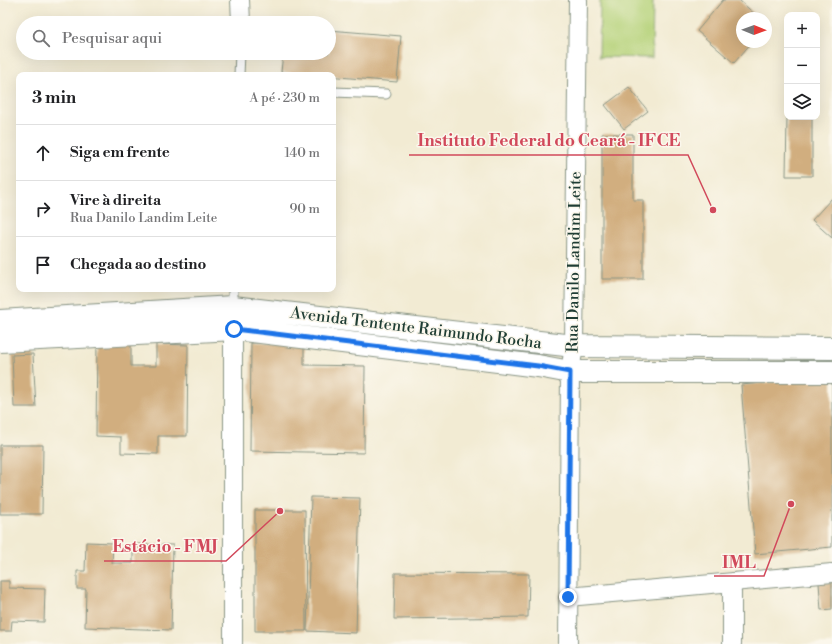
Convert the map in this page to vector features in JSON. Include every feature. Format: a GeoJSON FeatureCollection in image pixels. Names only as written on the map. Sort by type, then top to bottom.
{"type":"FeatureCollection","features":[{"type":"Feature","properties":{"kind":"street"},"geometry":{"type":"LineString","coordinates":[[240,0],[241,16]]}},
{"type":"Feature","properties":{"kind":"street","name":"Rua Danilo Landim Leite"},"geometry":{"type":"LineString","coordinates":[[568,644],[570,372],[574,346],[578,0]]}},
{"type":"Feature","properties":{"kind":"street"},"geometry":{"type":"LineString","coordinates":[[233,298],[233,644]]}},
{"type":"Feature","properties":{"kind":"street","name":"Avenida Tentente Raimundo Rocha"},"geometry":{"type":"LineString","coordinates":[[0,321],[233,298],[574,346],[832,348]]}},
{"type":"Feature","properties":{"kind":"street","name":"Avenida Tentente Raimundo Rocha"},"geometry":{"type":"LineString","coordinates":[[0,341],[234,329],[538,366],[570,372],[832,372]]}},
{"type":"Feature","properties":{"kind":"street"},"geometry":{"type":"LineString","coordinates":[[568,597],[832,573]]}},
{"type":"Feature","properties":{"kind":"street"},"geometry":{"type":"LineString","coordinates":[[732,582],[732,644]]}},
{"type":"Feature","properties":{"kind":"lane"},"geometry":{"type":"LineString","coordinates":[[239,72],[240,60]]}},
{"type":"Feature","properties":{"kind":"lane"},"geometry":{"type":"LineString","coordinates":[[336,92],[386,94]]}},
{"type":"Feature","properties":{"kind":"green space"},"geometry":{"type":"Polygon","coordinates":[[[600,0],[653,0],[652,58],[599,57],[600,0]]]}},
{"type":"Feature","properties":{"kind":"building"},"geometry":{"type":"Polygon","coordinates":[[[723,0],[739,0],[752,12],[736,12],[736,48],[747,48],[734,63],[697,31],[723,0]]]}},
{"type":"Feature","properties":{"kind":"building"},"geometry":{"type":"Polygon","coordinates":[[[336,31],[401,36],[397,82],[336,77],[336,72],[281,72],[282,60],[336,60],[336,31]]]}},
{"type":"Feature","properties":{"kind":"building"},"geometry":{"type":"Polygon","coordinates":[[[629,87],[648,111],[624,129],[605,105],[629,87]]]}},
{"type":"Feature","properties":{"kind":"building"},"geometry":{"type":"Polygon","coordinates":[[[787,120],[812,120],[812,176],[786,176],[787,120]]]}},
{"type":"Feature","properties":{"kind":"building"},"geometry":{"type":"Polygon","coordinates":[[[602,134],[633,134],[633,200],[643,200],[643,279],[602,279],[602,134]]]}},
{"type":"Feature","properties":{"kind":"building"},"geometry":{"type":"Polygon","coordinates":[[[832,198],[832,238],[812,220],[832,198]]]}},
{"type":"Feature","properties":{"kind":"building"},"geometry":{"type":"Polygon","coordinates":[[[97,339],[131,340],[131,366],[156,366],[156,344],[188,345],[187,436],[158,436],[158,454],[121,453],[121,437],[96,436],[97,339]]]}},
{"type":"Feature","properties":{"kind":"building"},"geometry":{"type":"Polygon","coordinates":[[[251,343],[304,343],[304,365],[365,366],[364,453],[250,451],[251,343]]]}},
{"type":"Feature","properties":{"kind":"building"},"geometry":{"type":"Polygon","coordinates":[[[33,354],[36,407],[14,407],[12,355],[33,354]]]}},
{"type":"Feature","properties":{"kind":"building"},"geometry":{"type":"Polygon","coordinates":[[[832,377],[832,547],[755,554],[741,385],[832,377]]]}},
{"type":"Feature","properties":{"kind":"building"},"geometry":{"type":"Polygon","coordinates":[[[0,445],[43,445],[42,514],[0,514],[0,445]]]}},
{"type":"Feature","properties":{"kind":"building"},"geometry":{"type":"Polygon","coordinates":[[[311,497],[360,498],[356,633],[307,631],[311,497]]]}},
{"type":"Feature","properties":{"kind":"building"},"geometry":{"type":"Polygon","coordinates":[[[255,510],[305,510],[306,631],[255,631],[255,510]]]}},
{"type":"Feature","properties":{"kind":"building"},"geometry":{"type":"Polygon","coordinates":[[[86,542],[113,543],[112,563],[133,563],[133,544],[173,545],[171,630],[85,627],[86,589],[77,589],[77,571],[85,571],[86,542]]]}},
{"type":"Feature","properties":{"kind":"building"},"geometry":{"type":"Polygon","coordinates":[[[395,573],[529,574],[528,617],[394,619],[395,573]]]}},
{"type":"Feature","properties":{"kind":"building"},"geometry":{"type":"Polygon","coordinates":[[[0,581],[9,581],[9,588],[45,589],[44,622],[12,621],[11,631],[0,631],[0,581]]]}},
{"type":"Feature","properties":{"kind":"building"},"geometry":{"type":"Polygon","coordinates":[[[832,582],[832,609],[821,610],[819,583],[832,582]]]}},
{"type":"Feature","properties":{"kind":"place","name":"Instituto Federal do Ceará - IFCE"},"geometry":{"type":"Point","coordinates":[713,210]}},
{"type":"Feature","properties":{"kind":"place","name":"IML"},"geometry":{"type":"Point","coordinates":[791,504]}},
{"type":"Feature","properties":{"kind":"place","name":"Estácio - FMJ"},"geometry":{"type":"Point","coordinates":[280,511]}},
{"type":"Feature","properties":{"kind":"route"},"geometry":{"type":"LineString","coordinates":[[234,329],[538,366],[570,372],[568,597]]}}]}
